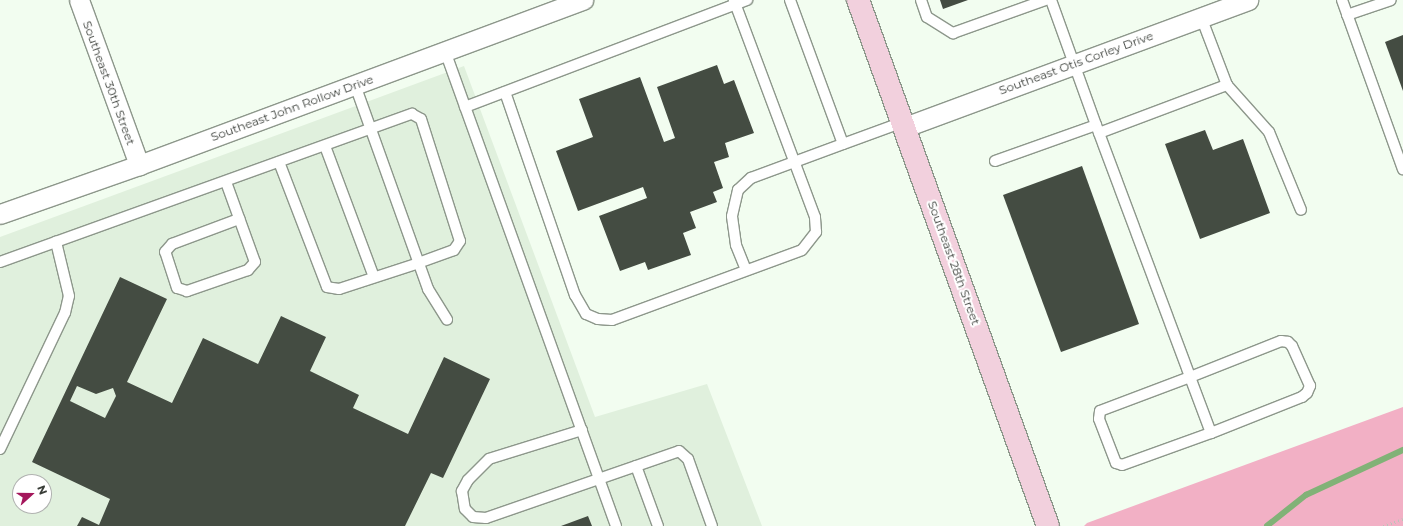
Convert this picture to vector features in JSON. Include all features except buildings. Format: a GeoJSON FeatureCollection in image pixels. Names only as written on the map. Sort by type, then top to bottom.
{"type":"FeatureCollection","features":[{"type":"Feature","properties":{"kind":"main road","name":"Southeast 28th Street"},"geometry":{"type":"LineString","coordinates":[[858,0],[1048,526]]}},
{"type":"Feature","properties":{"kind":"street","name":"Southeast 30th Street"},"geometry":{"type":"LineString","coordinates":[[79,0],[139,165]]}},
{"type":"Feature","properties":{"kind":"street","name":"Southeast John Rollow Drive"},"geometry":{"type":"LineString","coordinates":[[0,214],[139,165],[583,0]]}},
{"type":"Feature","properties":{"kind":"street","name":"Southeast Otis Corley Drive"},"geometry":{"type":"LineString","coordinates":[[904,124],[1248,0]]}},
{"type":"Feature","properties":{"kind":"lane"},"geometry":{"type":"LineString","coordinates":[[465,107],[735,2],[747,0]]}},
{"type":"Feature","properties":{"kind":"lane"},"geometry":{"type":"LineString","coordinates":[[790,0],[843,144]]}},
{"type":"Feature","properties":{"kind":"lane"},"geometry":{"type":"LineString","coordinates":[[921,0],[927,17],[953,33],[1045,0]]}},
{"type":"Feature","properties":{"kind":"lane"},"geometry":{"type":"LineString","coordinates":[[1051,0],[1075,63],[1097,129],[1211,433]]}},
{"type":"Feature","properties":{"kind":"lane"},"geometry":{"type":"LineString","coordinates":[[1342,0],[1403,169]]}},
{"type":"Feature","properties":{"kind":"lane"},"geometry":{"type":"LineString","coordinates":[[1347,15],[1391,0]]}},
{"type":"Feature","properties":{"kind":"lane"},"geometry":{"type":"LineString","coordinates":[[505,92],[575,295],[586,314],[598,319],[612,320],[802,250],[816,232],[815,217],[735,2]]}},
{"type":"Feature","properties":{"kind":"lane"},"geometry":{"type":"LineString","coordinates":[[1201,17],[1227,85],[1269,132],[1300,210]]}},
{"type":"Feature","properties":{"kind":"lane"},"geometry":{"type":"LineString","coordinates":[[445,51],[616,526]]}},
{"type":"Feature","properties":{"kind":"lane"},"geometry":{"type":"LineString","coordinates":[[355,85],[428,289],[447,319]]}},
{"type":"Feature","properties":{"kind":"lane"},"geometry":{"type":"LineString","coordinates":[[995,161],[1097,129],[1227,85]]}},
{"type":"Feature","properties":{"kind":"lane"},"geometry":{"type":"LineString","coordinates":[[0,262],[226,182],[280,162],[325,146],[372,130],[412,114],[421,119],[460,241],[454,250],[419,263],[339,289],[327,287],[280,162]]}},
{"type":"Feature","properties":{"kind":"lane"},"geometry":{"type":"LineString","coordinates":[[746,270],[736,245],[732,216],[738,190],[751,178],[843,144],[904,124]]}},
{"type":"Feature","properties":{"kind":"lane"},"geometry":{"type":"LineString","coordinates":[[325,146],[374,277]]}},
{"type":"Feature","properties":{"kind":"lane"},"geometry":{"type":"LineString","coordinates":[[226,182],[255,262],[248,270],[186,291],[177,288],[165,252],[172,244],[239,219]]}},
{"type":"Feature","properties":{"kind":"lane"},"geometry":{"type":"LineString","coordinates":[[0,449],[65,313],[69,296],[56,242]]}},
{"type":"Feature","properties":{"kind":"lane"},"geometry":{"type":"LineString","coordinates":[[1281,341],[1288,342],[1310,386],[1307,393],[1302,397],[1211,433],[1122,465],[1116,463],[1099,419],[1100,411],[1190,378],[1281,341]]}},
{"type":"Feature","properties":{"kind":"lane"},"geometry":{"type":"LineString","coordinates":[[582,430],[489,459],[468,480],[462,491],[465,508],[473,518],[486,518],[679,451],[688,459],[712,526]]}},
{"type":"Feature","properties":{"kind":"lane"},"geometry":{"type":"LineString","coordinates":[[636,466],[658,526]]}},
{"type":"Feature","properties":{"kind":"path"},"geometry":{"type":"LineString","coordinates":[[1383,526],[1403,519]]}},
{"type":"Feature","properties":{"kind":"shaded area"},"geometry":{"type":"Polygon","coordinates":[[[464,66],[595,417],[707,384],[762,526],[0,526],[0,237],[464,66]]]}},
{"type":"Feature","properties":{"kind":"shaded area"},"geometry":{"type":"Polygon","coordinates":[[[1403,407],[1403,526],[1084,526],[1087,523],[1403,407]]]}},
{"type":"Feature","properties":{"kind":"waterway"},"geometry":{"type":"LineString","coordinates":[[1267,526],[1306,495],[1403,450]]}}]}
